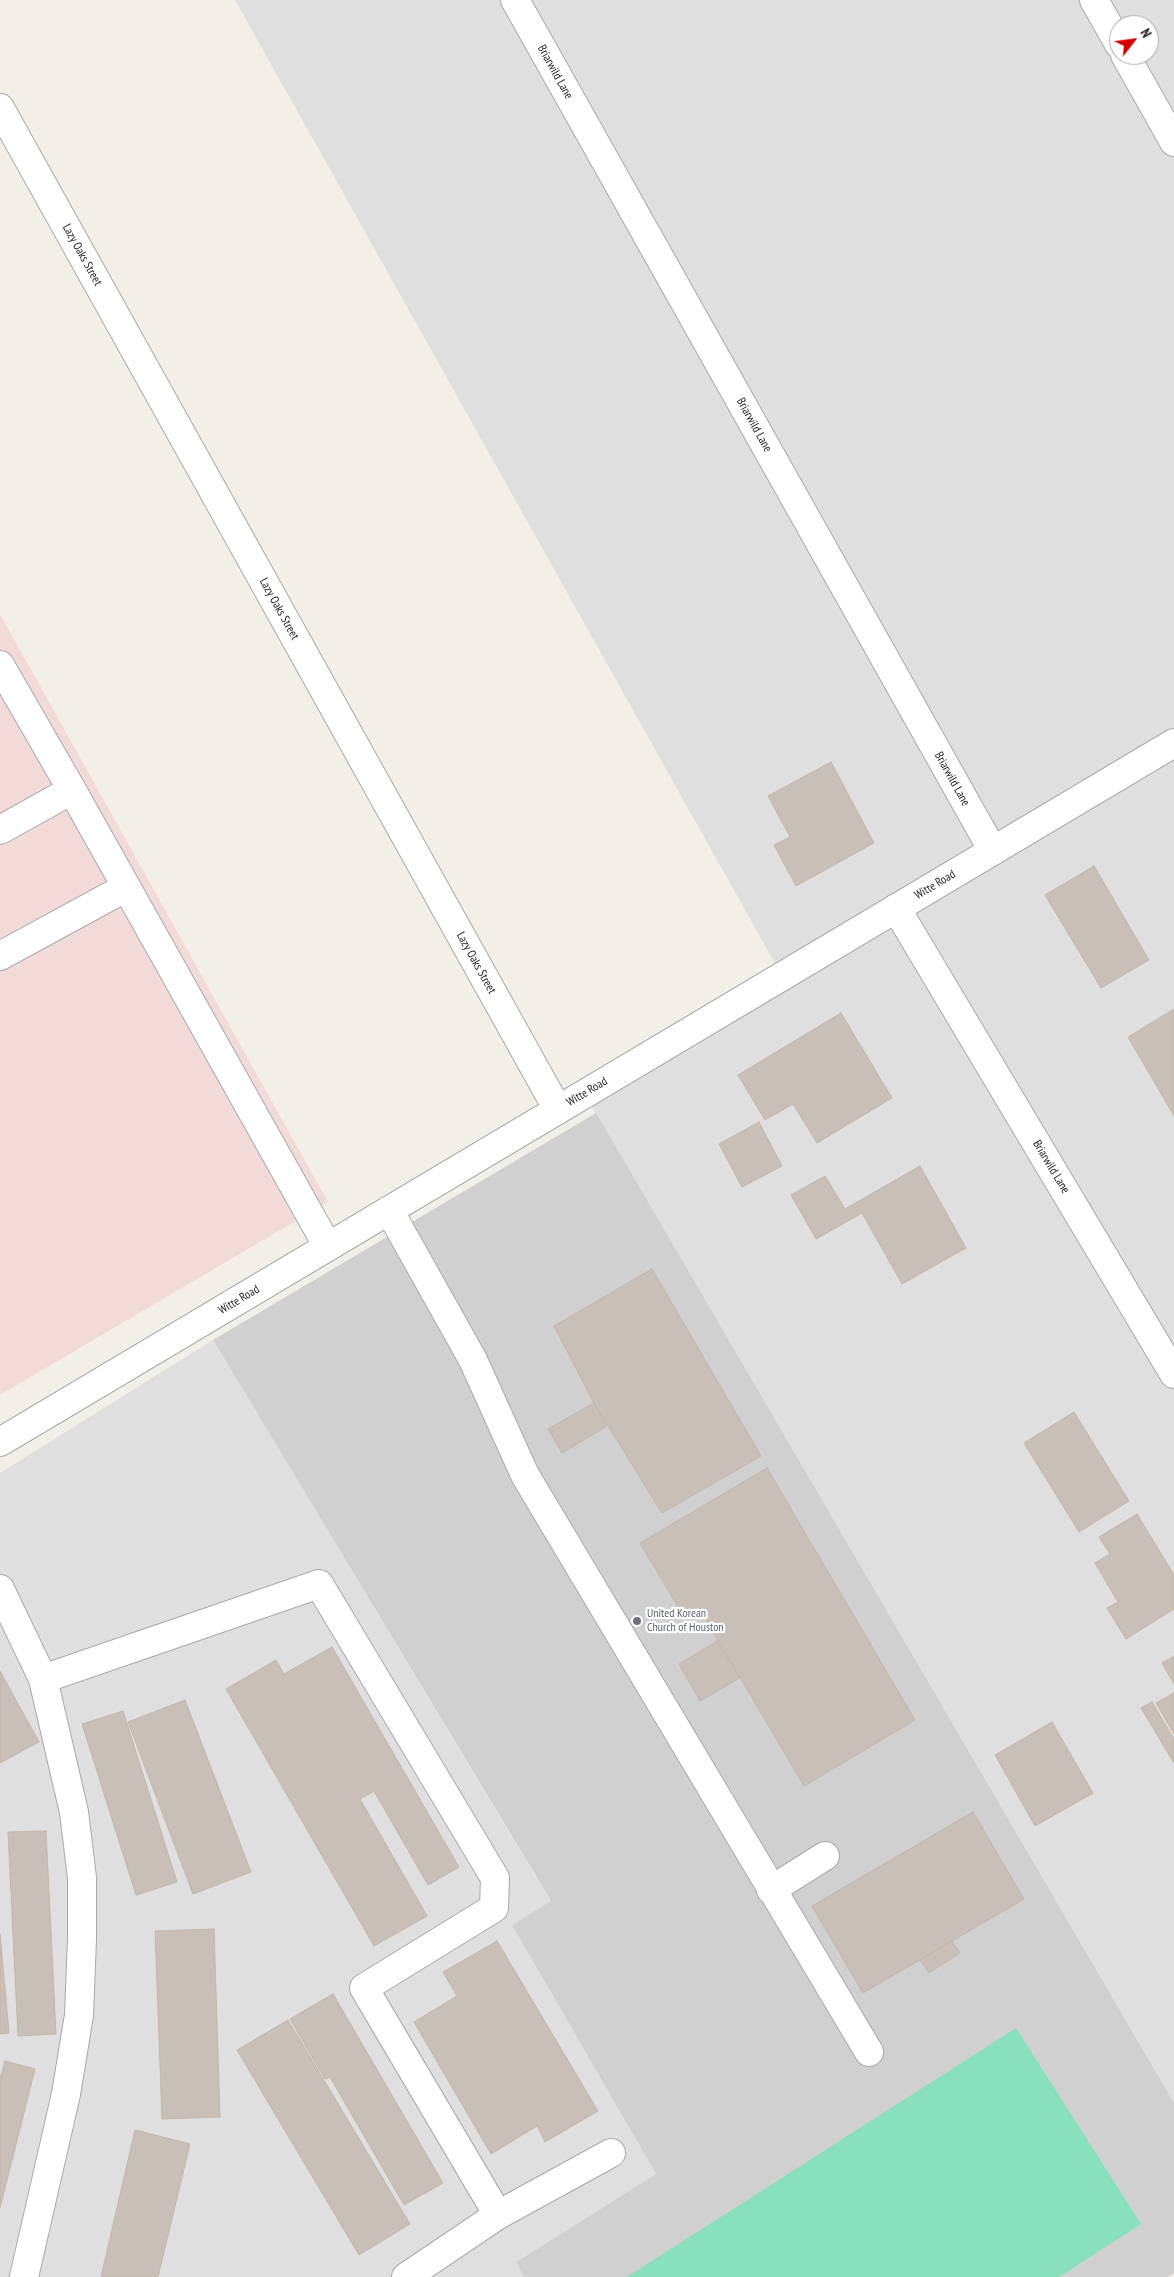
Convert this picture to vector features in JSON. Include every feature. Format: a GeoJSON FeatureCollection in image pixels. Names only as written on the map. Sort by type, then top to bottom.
{"type":"FeatureCollection","features":[{"type":"Feature","properties":{"kind":"street","name":"Briarwild Lane"},"geometry":{"type":"LineString","coordinates":[[515,0],[993,851]]}},
{"type":"Feature","properties":{"kind":"street"},"geometry":{"type":"LineString","coordinates":[[1094,0],[1109,26]]}},
{"type":"Feature","properties":{"kind":"street"},"geometry":{"type":"LineString","coordinates":[[1131,65],[1174,142]]}},
{"type":"Feature","properties":{"kind":"street","name":"Lazy Oaks Street"},"geometry":{"type":"LineString","coordinates":[[0,108],[558,1110]]}},
{"type":"Feature","properties":{"kind":"street"},"geometry":{"type":"LineString","coordinates":[[0,665],[7,694],[72,790],[125,888],[328,1247]]}},
{"type":"Feature","properties":{"kind":"street","name":"Witte Road"},"geometry":{"type":"LineString","coordinates":[[0,1442],[1174,743]]}},
{"type":"Feature","properties":{"kind":"street"},"geometry":{"type":"LineString","coordinates":[[0,830],[72,790]]}},
{"type":"Feature","properties":{"kind":"street"},"geometry":{"type":"LineString","coordinates":[[0,956],[125,888]]}},
{"type":"Feature","properties":{"kind":"street","name":"Briarwild Lane"},"geometry":{"type":"LineString","coordinates":[[896,908],[1174,1374]]}},
{"type":"Feature","properties":{"kind":"street"},"geometry":{"type":"LineString","coordinates":[[389,1210],[473,1360],[525,1475],[869,2052]]}},
{"type":"Feature","properties":{"kind":"street"},"geometry":{"type":"LineString","coordinates":[[43,1678],[319,1584],[496,1878],[494,1908],[364,1988],[498,2216]]}},
{"type":"Feature","properties":{"kind":"street"},"geometry":{"type":"LineString","coordinates":[[0,1589],[43,1678],[74,1812],[82,1878],[79,2015],[66,2094],[24,2277]]}},
{"type":"Feature","properties":{"kind":"street"},"geometry":{"type":"LineString","coordinates":[[771,1890],[825,1856]]}},
{"type":"Feature","properties":{"kind":"street"},"geometry":{"type":"LineString","coordinates":[[406,2277],[498,2216],[611,2153]]}},
{"type":"Feature","properties":{"kind":"shaded area"},"geometry":{"type":"Polygon","coordinates":[[[235,0],[1174,0],[1174,2103],[584,1094],[782,976],[235,0]]]}},
{"type":"Feature","properties":{"kind":"shaded area"},"geometry":{"type":"Polygon","coordinates":[[[0,614],[328,1202],[0,1395],[0,614]]]}},
{"type":"Feature","properties":{"kind":"shaded area","name":"United Korean Church of Houston"},"geometry":{"type":"Polygon","coordinates":[[[596,1113],[1174,2103],[1174,2273],[1168,2277],[524,2277],[516,2262],[656,2174],[512,1925],[551,1901],[213,1340],[596,1113]]]}},
{"type":"Feature","properties":{"kind":"shaded area"},"geometry":{"type":"Polygon","coordinates":[[[213,1340],[551,1902],[512,1925],[656,2174],[516,2262],[524,2277],[0,2277],[0,1473],[213,1340]]]}},
{"type":"Feature","properties":{"kind":"green space"},"geometry":{"type":"Polygon","coordinates":[[[1016,2028],[1141,2224],[1059,2277],[627,2277],[1016,2028]]]}},
{"type":"Feature","properties":{"kind":"building"},"geometry":{"type":"Polygon","coordinates":[[[831,762],[874,843],[796,886],[774,845],[790,837],[768,796],[831,762]]]}},
{"type":"Feature","properties":{"kind":"building"},"geometry":{"type":"Polygon","coordinates":[[[1094,866],[1149,960],[1101,988],[1045,895],[1094,866]]]}},
{"type":"Feature","properties":{"kind":"building"},"geometry":{"type":"Polygon","coordinates":[[[1174,1009],[1174,1116],[1128,1037],[1174,1009]]]}},
{"type":"Feature","properties":{"kind":"building"},"geometry":{"type":"Polygon","coordinates":[[[841,1013],[892,1098],[817,1143],[793,1104],[765,1120],[738,1075],[841,1013]]]}},
{"type":"Feature","properties":{"kind":"building"},"geometry":{"type":"Polygon","coordinates":[[[759,1122],[782,1166],[742,1187],[719,1144],[759,1122]]]}},
{"type":"Feature","properties":{"kind":"building"},"geometry":{"type":"Polygon","coordinates":[[[920,1166],[966,1248],[902,1284],[862,1213],[816,1239],[791,1195],[825,1176],[845,1209],[920,1166]]]}},
{"type":"Feature","properties":{"kind":"building"},"geometry":{"type":"Polygon","coordinates":[[[652,1269],[761,1456],[662,1513],[594,1403],[554,1326],[652,1269]]]}},
{"type":"Feature","properties":{"kind":"building"},"geometry":{"type":"Polygon","coordinates":[[[594,1403],[607,1426],[562,1453],[548,1429],[594,1403]]]}},
{"type":"Feature","properties":{"kind":"building"},"geometry":{"type":"Polygon","coordinates":[[[1074,1412],[1129,1501],[1079,1532],[1024,1443],[1074,1412]]]}},
{"type":"Feature","properties":{"kind":"building"},"geometry":{"type":"Polygon","coordinates":[[[767,1468],[915,1720],[804,1786],[698,1606],[683,1615],[640,1543],[767,1468]]]}},
{"type":"Feature","properties":{"kind":"building"},"geometry":{"type":"Polygon","coordinates":[[[1137,1514],[1174,1575],[1174,1609],[1126,1639],[1107,1608],[1118,1602],[1095,1563],[1110,1554],[1099,1537],[1137,1514]]]}},
{"type":"Feature","properties":{"kind":"building"},"geometry":{"type":"Polygon","coordinates":[[[717,1641],[740,1678],[700,1701],[679,1664],[717,1641]]]}},
{"type":"Feature","properties":{"kind":"building"},"geometry":{"type":"Polygon","coordinates":[[[332,1647],[459,1867],[428,1885],[374,1791],[360,1799],[427,1916],[374,1946],[226,1689],[276,1660],[284,1674],[332,1647]]]}},
{"type":"Feature","properties":{"kind":"building"},"geometry":{"type":"Polygon","coordinates":[[[1174,1656],[1174,1684],[1162,1663],[1174,1656]]]}},
{"type":"Feature","properties":{"kind":"building"},"geometry":{"type":"Polygon","coordinates":[[[0,1671],[39,1742],[0,1763],[0,1671]]]}},
{"type":"Feature","properties":{"kind":"building"},"geometry":{"type":"Polygon","coordinates":[[[1174,1693],[1174,1734],[1156,1703],[1174,1693]]]}},
{"type":"Feature","properties":{"kind":"building"},"geometry":{"type":"Polygon","coordinates":[[[185,1700],[251,1872],[193,1894],[128,1722],[185,1700]]]}},
{"type":"Feature","properties":{"kind":"building"},"geometry":{"type":"Polygon","coordinates":[[[1152,1702],[1174,1739],[1174,1763],[1141,1708],[1152,1702]]]}},
{"type":"Feature","properties":{"kind":"building"},"geometry":{"type":"Polygon","coordinates":[[[123,1711],[177,1882],[136,1895],[82,1724],[123,1711]]]}},
{"type":"Feature","properties":{"kind":"building"},"geometry":{"type":"Polygon","coordinates":[[[1052,1722],[1093,1793],[1035,1826],[995,1755],[1052,1722]]]}},
{"type":"Feature","properties":{"kind":"building"},"geometry":{"type":"Polygon","coordinates":[[[973,1812],[1024,1899],[863,1993],[812,1906],[973,1812]]]}},
{"type":"Feature","properties":{"kind":"building"},"geometry":{"type":"Polygon","coordinates":[[[46,1831],[56,2034],[18,2036],[8,1832],[46,1831]]]}},
{"type":"Feature","properties":{"kind":"building"},"geometry":{"type":"Polygon","coordinates":[[[214,1929],[220,2117],[162,2119],[155,1931],[214,1929]]]}},
{"type":"Feature","properties":{"kind":"building"},"geometry":{"type":"Polygon","coordinates":[[[0,1934],[9,2033],[0,2034],[0,1934]]]}},
{"type":"Feature","properties":{"kind":"building"},"geometry":{"type":"Polygon","coordinates":[[[497,1941],[598,2111],[545,2142],[537,2126],[491,2154],[414,2022],[457,1996],[443,1972],[497,1941]]]}},
{"type":"Feature","properties":{"kind":"building"},"geometry":{"type":"Polygon","coordinates":[[[952,1941],[960,1953],[929,1973],[920,1960],[952,1941]]]}},
{"type":"Feature","properties":{"kind":"building"},"geometry":{"type":"Polygon","coordinates":[[[333,1994],[443,2183],[404,2205],[330,2077],[325,2079],[290,2019],[333,1994]]]}},
{"type":"Feature","properties":{"kind":"building"},"geometry":{"type":"Polygon","coordinates":[[[288,2020],[410,2224],[359,2255],[237,2050],[288,2020]]]}},
{"type":"Feature","properties":{"kind":"building"},"geometry":{"type":"Polygon","coordinates":[[[5,2061],[35,2069],[0,2208],[0,2079],[5,2061]]]}},
{"type":"Feature","properties":{"kind":"building"},"geometry":{"type":"Polygon","coordinates":[[[135,2130],[190,2144],[158,2277],[101,2277],[135,2130]]]}},
{"type":"Feature","properties":{"kind":"place","name":"United Korean Church of Houston"},"geometry":{"type":"Point","coordinates":[637,1621]}}]}
